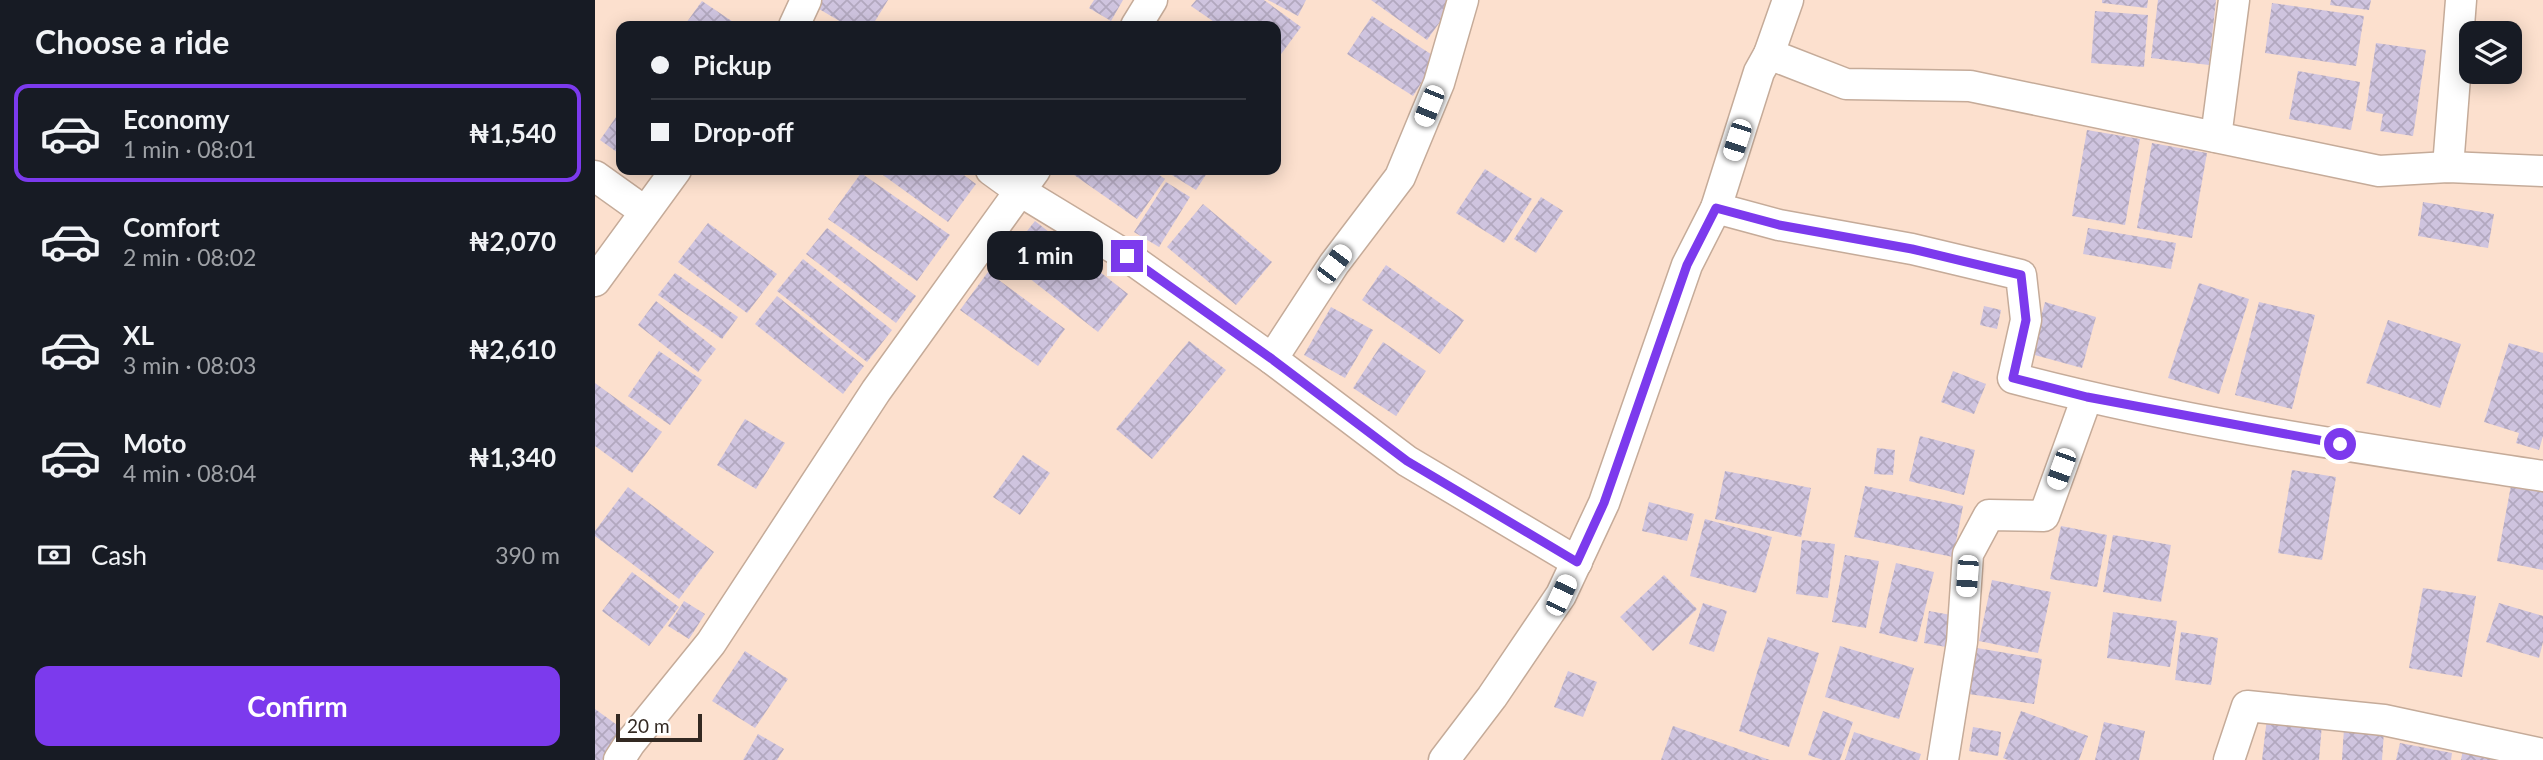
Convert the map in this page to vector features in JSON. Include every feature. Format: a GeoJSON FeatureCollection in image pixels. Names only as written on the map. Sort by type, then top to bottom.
{"type":"FeatureCollection","features":[{"type":"Feature","properties":{"kind":"street"},"geometry":{"type":"LineString","coordinates":[[797,21],[806,0]]}},
{"type":"Feature","properties":{"kind":"street"},"geometry":{"type":"LineString","coordinates":[[1139,21],[1151,0]]}},
{"type":"Feature","properties":{"kind":"street"},"geometry":{"type":"LineString","coordinates":[[1272,359],[1334,264],[1400,177],[1439,83],[1463,0]]}},
{"type":"Feature","properties":{"kind":"street"},"geometry":{"type":"LineString","coordinates":[[1444,760],[1492,697],[1561,595],[1604,503],[1687,265],[1716,208],[1759,72],[1769,54],[1788,0]]}},
{"type":"Feature","properties":{"kind":"street"},"geometry":{"type":"LineString","coordinates":[[2216,137],[2234,0]]}},
{"type":"Feature","properties":{"kind":"street"},"geometry":{"type":"LineString","coordinates":[[2448,167],[2461,0]]}},
{"type":"Feature","properties":{"kind":"street"},"geometry":{"type":"LineString","coordinates":[[1769,54],[1846,84],[1970,86],[2379,171],[2448,167],[2543,171]]}},
{"type":"Feature","properties":{"kind":"street"},"geometry":{"type":"LineString","coordinates":[[595,281],[672,175]]}},
{"type":"Feature","properties":{"kind":"street"},"geometry":{"type":"LineString","coordinates":[[1010,175],[1028,180],[1407,461],[1577,562]]}},
{"type":"Feature","properties":{"kind":"street"},"geometry":{"type":"LineString","coordinates":[[595,176],[644,211]]}},
{"type":"Feature","properties":{"kind":"street"},"geometry":{"type":"LineString","coordinates":[[619,760],[711,643],[876,391],[1028,180]]}},
{"type":"Feature","properties":{"kind":"street"},"geometry":{"type":"LineString","coordinates":[[1716,208],[1779,225],[1912,249],[2021,275],[2026,320],[2013,378],[2087,397],[2315,441],[2543,476]]}},
{"type":"Feature","properties":{"kind":"street"},"geometry":{"type":"LineString","coordinates":[[1943,760],[1962,642],[1968,554],[1989,515],[2044,516],[2087,397]]}},
{"type":"Feature","properties":{"kind":"street"},"geometry":{"type":"LineString","coordinates":[[2229,760],[2247,706],[2384,720],[2543,754]]}},
{"type":"Feature","properties":{"kind":"building"},"geometry":{"type":"Polygon","coordinates":[[[818,0],[888,0],[875,21],[840,21],[814,6],[818,0]]]}},
{"type":"Feature","properties":{"kind":"building"},"geometry":{"type":"Polygon","coordinates":[[[1094,0],[1123,0],[1111,21],[1089,8],[1094,0]]]}},
{"type":"Feature","properties":{"kind":"building"},"geometry":{"type":"Polygon","coordinates":[[[1196,0],[1264,0],[1301,27],[1281,54],[1281,21],[1213,21],[1191,6],[1196,0]]]}},
{"type":"Feature","properties":{"kind":"building"},"geometry":{"type":"Polygon","coordinates":[[[1268,0],[1306,0],[1298,16],[1268,0]]]}},
{"type":"Feature","properties":{"kind":"building"},"geometry":{"type":"Polygon","coordinates":[[[1371,0],[1453,0],[1455,1],[1427,40],[1371,0]]]}},
{"type":"Feature","properties":{"kind":"building"},"geometry":{"type":"Polygon","coordinates":[[[2102,0],[2148,0],[2147,8],[2102,3],[2102,0]]]}},
{"type":"Feature","properties":{"kind":"building"},"geometry":{"type":"Polygon","coordinates":[[[2158,0],[2216,0],[2209,65],[2151,58],[2158,0]]]}},
{"type":"Feature","properties":{"kind":"building"},"geometry":{"type":"Polygon","coordinates":[[[2331,0],[2371,0],[2369,10],[2330,5],[2331,0]]]}},
{"type":"Feature","properties":{"kind":"building"},"geometry":{"type":"Polygon","coordinates":[[[702,1],[732,21],[688,21],[702,1]]]}},
{"type":"Feature","properties":{"kind":"building"},"geometry":{"type":"Polygon","coordinates":[[[2272,3],[2364,16],[2356,66],[2265,53],[2272,3]]]}},
{"type":"Feature","properties":{"kind":"building"},"geometry":{"type":"Polygon","coordinates":[[[2095,11],[2148,15],[2144,67],[2091,63],[2095,11]]]}},
{"type":"Feature","properties":{"kind":"building"},"geometry":{"type":"Polygon","coordinates":[[[1372,16],[1437,58],[1413,96],[1347,54],[1372,16]]]}},
{"type":"Feature","properties":{"kind":"building"},"geometry":{"type":"Polygon","coordinates":[[[2376,43],[2426,50],[2413,136],[2380,131],[2383,114],[2366,111],[2376,43]]]}},
{"type":"Feature","properties":{"kind":"building"},"geometry":{"type":"Polygon","coordinates":[[[2298,71],[2360,82],[2351,130],[2289,119],[2298,71]]]}},
{"type":"Feature","properties":{"kind":"building"},"geometry":{"type":"Polygon","coordinates":[[[616,117],[616,151],[600,140],[616,117]]]}},
{"type":"Feature","properties":{"kind":"building"},"geometry":{"type":"Polygon","coordinates":[[[2087,130],[2140,139],[2125,225],[2072,216],[2087,130]]]}},
{"type":"Feature","properties":{"kind":"building"},"geometry":{"type":"Polygon","coordinates":[[[2152,143],[2207,153],[2192,238],[2137,228],[2152,143]]]}},
{"type":"Feature","properties":{"kind":"building"},"geometry":{"type":"Polygon","coordinates":[[[1485,169],[1532,199],[1504,243],[1456,213],[1485,169]]]}},
{"type":"Feature","properties":{"kind":"building"},"geometry":{"type":"Polygon","coordinates":[[[860,175],[864,175],[950,235],[917,281],[828,219],[860,175]]]}},
{"type":"Feature","properties":{"kind":"building"},"geometry":{"type":"Polygon","coordinates":[[[883,175],[964,175],[976,184],[948,222],[883,175]]]}},
{"type":"Feature","properties":{"kind":"building"},"geometry":{"type":"Polygon","coordinates":[[[1074,175],[1159,175],[1165,179],[1137,219],[1074,175]]]}},
{"type":"Feature","properties":{"kind":"building"},"geometry":{"type":"Polygon","coordinates":[[[1172,175],[1206,175],[1196,190],[1172,175]]]}},
{"type":"Feature","properties":{"kind":"building"},"geometry":{"type":"Polygon","coordinates":[[[1166,182],[1190,197],[1159,247],[1134,232],[1166,182]]]}},
{"type":"Feature","properties":{"kind":"building"},"geometry":{"type":"Polygon","coordinates":[[[1541,197],[1563,211],[1536,253],[1514,239],[1541,197]]]}},
{"type":"Feature","properties":{"kind":"building"},"geometry":{"type":"Polygon","coordinates":[[[2423,202],[2494,214],[2488,248],[2418,236],[2423,202]]]}},
{"type":"Feature","properties":{"kind":"building"},"geometry":{"type":"Polygon","coordinates":[[[1203,204],[1272,262],[1236,305],[1167,247],[1203,204]]]}},
{"type":"Feature","properties":{"kind":"building"},"geometry":{"type":"Polygon","coordinates":[[[1035,221],[1128,294],[1098,332],[1005,259],[1035,221]]]}},
{"type":"Feature","properties":{"kind":"building"},"geometry":{"type":"Polygon","coordinates":[[[708,223],[777,274],[747,313],[678,262],[708,223]]]}},
{"type":"Feature","properties":{"kind":"building"},"geometry":{"type":"Polygon","coordinates":[[[827,228],[916,296],[896,323],[806,254],[827,228]]]}},
{"type":"Feature","properties":{"kind":"building"},"geometry":{"type":"Polygon","coordinates":[[[2088,228],[2176,243],[2171,269],[2083,254],[2088,228]]]}},
{"type":"Feature","properties":{"kind":"building"},"geometry":{"type":"Polygon","coordinates":[[[803,259],[892,330],[867,362],[777,291],[803,259]]]}},
{"type":"Feature","properties":{"kind":"building"},"geometry":{"type":"Polygon","coordinates":[[[1386,265],[1464,320],[1440,354],[1362,300],[1386,265]]]}},
{"type":"Feature","properties":{"kind":"building"},"geometry":{"type":"Polygon","coordinates":[[[988,272],[1065,329],[1038,366],[960,310],[988,272]]]}},
{"type":"Feature","properties":{"kind":"building"},"geometry":{"type":"Polygon","coordinates":[[[675,273],[738,317],[722,339],[658,295],[675,273]]]}},
{"type":"Feature","properties":{"kind":"building"},"geometry":{"type":"Polygon","coordinates":[[[2199,283],[2249,299],[2219,394],[2168,378],[2199,283]]]}},
{"type":"Feature","properties":{"kind":"building"},"geometry":{"type":"Polygon","coordinates":[[[777,296],[864,366],[843,394],[755,324],[777,296]]]}},
{"type":"Feature","properties":{"kind":"building"},"geometry":{"type":"Polygon","coordinates":[[[656,301],[716,349],[698,372],[638,325],[656,301]]]}},
{"type":"Feature","properties":{"kind":"building"},"geometry":{"type":"Polygon","coordinates":[[[2045,302],[2096,317],[2082,368],[2031,354],[2045,302]]]}},
{"type":"Feature","properties":{"kind":"building"},"geometry":{"type":"Polygon","coordinates":[[[2259,302],[2315,315],[2292,409],[2235,395],[2259,302]]]}},
{"type":"Feature","properties":{"kind":"building"},"geometry":{"type":"Polygon","coordinates":[[[1984,306],[2001,310],[1997,329],[1980,325],[1984,306]]]}},
{"type":"Feature","properties":{"kind":"building"},"geometry":{"type":"Polygon","coordinates":[[[1331,307],[1373,330],[1345,378],[1304,355],[1331,307]]]}},
{"type":"Feature","properties":{"kind":"building"},"geometry":{"type":"Polygon","coordinates":[[[2388,320],[2461,344],[2440,408],[2366,383],[2388,320]]]}},
{"type":"Feature","properties":{"kind":"building"},"geometry":{"type":"Polygon","coordinates":[[[1189,341],[1226,370],[1152,459],[1116,429],[1189,341]]]}},
{"type":"Feature","properties":{"kind":"building"},"geometry":{"type":"Polygon","coordinates":[[[1383,342],[1426,371],[1396,416],[1353,388],[1383,342]]]}},
{"type":"Feature","properties":{"kind":"building"},"geometry":{"type":"Polygon","coordinates":[[[2509,343],[2543,353],[2543,436],[2539,450],[2516,443],[2519,433],[2484,422],[2509,343]]]}},
{"type":"Feature","properties":{"kind":"building"},"geometry":{"type":"Polygon","coordinates":[[[659,351],[702,380],[670,425],[628,396],[659,351]]]}},
{"type":"Feature","properties":{"kind":"building"},"geometry":{"type":"Polygon","coordinates":[[[1953,371],[1986,384],[1974,414],[1941,402],[1953,371]]]}},
{"type":"Feature","properties":{"kind":"building"},"geometry":{"type":"Polygon","coordinates":[[[595,383],[662,432],[632,473],[595,446],[595,383]]]}},
{"type":"Feature","properties":{"kind":"building"},"geometry":{"type":"Polygon","coordinates":[[[745,419],[785,443],[756,489],[717,465],[745,419]]]}},
{"type":"Feature","properties":{"kind":"building"},"geometry":{"type":"Polygon","coordinates":[[[1920,436],[1975,450],[1964,495],[1909,481],[1920,436]]]}},
{"type":"Feature","properties":{"kind":"building"},"geometry":{"type":"Polygon","coordinates":[[[1877,448],[1895,450],[1893,475],[1874,474],[1877,448]]]}},
{"type":"Feature","properties":{"kind":"building"},"geometry":{"type":"Polygon","coordinates":[[[1023,455],[1050,473],[1020,515],[993,497],[1023,455]]]}},
{"type":"Feature","properties":{"kind":"building"},"geometry":{"type":"Polygon","coordinates":[[[2292,470],[2336,477],[2322,560],[2278,553],[2292,470]]]}},
{"type":"Feature","properties":{"kind":"building"},"geometry":{"type":"Polygon","coordinates":[[[1725,471],[1811,488],[1801,537],[1715,519],[1725,471]]]}},
{"type":"Feature","properties":{"kind":"building"},"geometry":{"type":"Polygon","coordinates":[[[2512,480],[2543,486],[2543,570],[2497,561],[2512,480]]]}},
{"type":"Feature","properties":{"kind":"building"},"geometry":{"type":"Polygon","coordinates":[[[1865,486],[1963,506],[1953,557],[1854,537],[1865,486]]]}},
{"type":"Feature","properties":{"kind":"building"},"geometry":{"type":"Polygon","coordinates":[[[628,487],[714,552],[679,599],[595,536],[595,531],[628,487]]]}},
{"type":"Feature","properties":{"kind":"building"},"geometry":{"type":"Polygon","coordinates":[[[1649,502],[1694,514],[1687,541],[1642,531],[1649,502]]]}},
{"type":"Feature","properties":{"kind":"building"},"geometry":{"type":"Polygon","coordinates":[[[1705,519],[1772,537],[1756,593],[1690,576],[1705,519]]]}},
{"type":"Feature","properties":{"kind":"building"},"geometry":{"type":"Polygon","coordinates":[[[2061,526],[2107,535],[2097,587],[2050,579],[2061,526]]]}},
{"type":"Feature","properties":{"kind":"building"},"geometry":{"type":"Polygon","coordinates":[[[2113,535],[2171,545],[2161,602],[2103,592],[2113,535]]]}},
{"type":"Feature","properties":{"kind":"building"},"geometry":{"type":"Polygon","coordinates":[[[1802,540],[1835,544],[1828,598],[1796,594],[1802,540]]]}},
{"type":"Feature","properties":{"kind":"building"},"geometry":{"type":"Polygon","coordinates":[[[1845,555],[1879,561],[1866,628],[1832,622],[1845,555]]]}},
{"type":"Feature","properties":{"kind":"building"},"geometry":{"type":"Polygon","coordinates":[[[1896,563],[1934,572],[1917,642],[1879,633],[1896,563]]]}},
{"type":"Feature","properties":{"kind":"building"},"geometry":{"type":"Polygon","coordinates":[[[632,572],[679,607],[649,646],[602,611],[632,572]]]}},
{"type":"Feature","properties":{"kind":"building"},"geometry":{"type":"Polygon","coordinates":[[[1664,575],[1697,609],[1653,651],[1620,617],[1664,575]]]}},
{"type":"Feature","properties":{"kind":"building"},"geometry":{"type":"Polygon","coordinates":[[[1992,580],[2051,592],[2038,653],[1979,641],[1992,580]]]}},
{"type":"Feature","properties":{"kind":"building"},"geometry":{"type":"Polygon","coordinates":[[[2423,588],[2476,596],[2462,677],[2409,668],[2423,588]]]}},
{"type":"Feature","properties":{"kind":"building"},"geometry":{"type":"Polygon","coordinates":[[[684,601],[705,614],[689,639],[668,626],[684,601]]]}},
{"type":"Feature","properties":{"kind":"building"},"geometry":{"type":"Polygon","coordinates":[[[1703,603],[1727,611],[1714,652],[1689,644],[1703,603]]]}},
{"type":"Feature","properties":{"kind":"building"},"geometry":{"type":"Polygon","coordinates":[[[2499,603],[2543,616],[2543,642],[2539,658],[2486,642],[2499,603]]]}},
{"type":"Feature","properties":{"kind":"building"},"geometry":{"type":"Polygon","coordinates":[[[1929,611],[1951,615],[1946,647],[1924,643],[1929,611]]]}},
{"type":"Feature","properties":{"kind":"building"},"geometry":{"type":"Polygon","coordinates":[[[2113,612],[2177,621],[2170,667],[2107,658],[2113,612]]]}},
{"type":"Feature","properties":{"kind":"building"},"geometry":{"type":"Polygon","coordinates":[[[2181,632],[2218,638],[2211,685],[2175,680],[2181,632]]]}},
{"type":"Feature","properties":{"kind":"building"},"geometry":{"type":"Polygon","coordinates":[[[1768,637],[1819,653],[1789,747],[1739,731],[1768,637]]]}},
{"type":"Feature","properties":{"kind":"building"},"geometry":{"type":"Polygon","coordinates":[[[1840,646],[1914,668],[1899,719],[1825,697],[1840,646]]]}},
{"type":"Feature","properties":{"kind":"building"},"geometry":{"type":"Polygon","coordinates":[[[1977,648],[2042,659],[2034,704],[1969,694],[1977,648]]]}},
{"type":"Feature","properties":{"kind":"building"},"geometry":{"type":"Polygon","coordinates":[[[745,651],[788,679],[755,728],[712,701],[745,651]]]}},
{"type":"Feature","properties":{"kind":"building"},"geometry":{"type":"Polygon","coordinates":[[[1568,671],[1597,682],[1583,717],[1554,707],[1568,671]]]}},
{"type":"Feature","properties":{"kind":"building"},"geometry":{"type":"Polygon","coordinates":[[[595,709],[624,730],[602,760],[595,760],[595,709]]]}},
{"type":"Feature","properties":{"kind":"building"},"geometry":{"type":"Polygon","coordinates":[[[1823,711],[1853,722],[1840,760],[1823,760],[1808,755],[1823,711]]]}},
{"type":"Feature","properties":{"kind":"building"},"geometry":{"type":"Polygon","coordinates":[[[2021,711],[2088,736],[2079,760],[2003,758],[2021,711]]]}},
{"type":"Feature","properties":{"kind":"building"},"geometry":{"type":"Polygon","coordinates":[[[2267,718],[2322,724],[2319,760],[2262,760],[2267,718]]]}},
{"type":"Feature","properties":{"kind":"building"},"geometry":{"type":"Polygon","coordinates":[[[2104,722],[2145,731],[2139,760],[2095,760],[2104,722]]]}},
{"type":"Feature","properties":{"kind":"building"},"geometry":{"type":"Polygon","coordinates":[[[1673,726],[1770,760],[1661,760],[1673,726]]]}},
{"type":"Feature","properties":{"kind":"building"},"geometry":{"type":"Polygon","coordinates":[[[1973,727],[2001,732],[1998,756],[1969,751],[1973,727]]]}},
{"type":"Feature","properties":{"kind":"building"},"geometry":{"type":"Polygon","coordinates":[[[2344,728],[2384,731],[2382,760],[2342,760],[2344,728]]]}},
{"type":"Feature","properties":{"kind":"building"},"geometry":{"type":"Polygon","coordinates":[[[1854,732],[1921,754],[1919,760],[1845,760],[1854,732]]]}},
{"type":"Feature","properties":{"kind":"building"},"geometry":{"type":"Polygon","coordinates":[[[758,734],[784,749],[777,760],[743,760],[758,734]]]}},
{"type":"Feature","properties":{"kind":"building"},"geometry":{"type":"Polygon","coordinates":[[[2400,743],[2452,753],[2451,760],[2396,760],[2400,743]]]}},
{"type":"Feature","properties":{"kind":"building"},"geometry":{"type":"Polygon","coordinates":[[[2463,749],[2506,760],[2461,760],[2463,749]]]}},
{"type":"Feature","properties":{"kind":"route"},"geometry":{"type":"LineString","coordinates":[[1127,256],[1272,359],[1407,461],[1577,562],[1604,503],[1687,265],[1716,208],[1779,225],[1912,249],[2021,275],[2026,320],[2013,378],[2087,397],[2340,444]]}}]}
